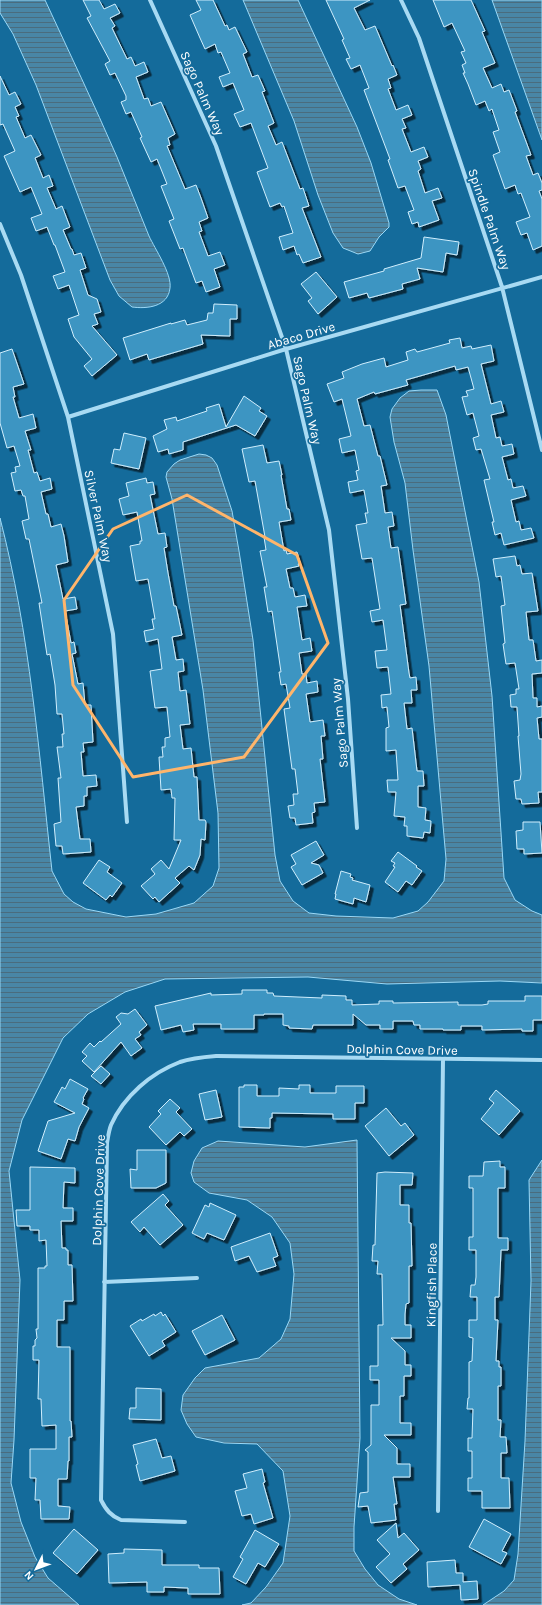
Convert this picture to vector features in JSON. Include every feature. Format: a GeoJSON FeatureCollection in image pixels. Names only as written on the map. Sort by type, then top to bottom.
{"type":"FeatureCollection","features":[{"type":"Feature","properties":{"kind":"street","name":"Sago Palm Way"},"geometry":{"type":"LineString","coordinates":[[150,0],[216,146],[286,349],[329,530],[348,699],[357,828]]}},
{"type":"Feature","properties":{"kind":"street","name":"Spindle Palm Way"},"geometry":{"type":"LineString","coordinates":[[401,0],[419,38],[502,287],[542,450]]}},
{"type":"Feature","properties":{"kind":"street","name":"Silver Palm Way"},"geometry":{"type":"LineString","coordinates":[[0,224],[21,275],[68,417],[114,634],[127,822]]}},
{"type":"Feature","properties":{"kind":"street","name":"Abaco Drive"},"geometry":{"type":"LineString","coordinates":[[68,417],[286,349],[502,287],[542,277]]}},
{"type":"Feature","properties":{"kind":"street","name":"Dolphin Cove Drive"},"geometry":{"type":"LineString","coordinates":[[185,1522],[121,1520],[114,1517],[106,1509],[101,1500],[104,1282],[108,1137],[111,1126],[119,1110],[132,1094],[152,1077],[180,1062],[198,1058],[217,1056],[542,1060]]}},
{"type":"Feature","properties":{"kind":"street","name":"Kingfish Place"},"geometry":{"type":"LineString","coordinates":[[438,1511],[443,1059]]}},
{"type":"Feature","properties":{"kind":"street"},"geometry":{"type":"LineString","coordinates":[[104,1282],[197,1278]]}},
{"type":"Feature","properties":{"kind":"highlighted area"},"geometry":{"type":"Polygon","coordinates":[[[187,495],[297,555],[328,643],[244,757],[133,777],[73,685],[64,600],[113,529],[187,495]]]}},
{"type":"Feature","properties":{"kind":"water"},"geometry":{"type":"Polygon","coordinates":[[[0,0],[45,0],[108,137],[149,236],[166,269],[170,282],[170,288],[165,299],[161,303],[144,308],[132,307],[119,296],[110,280],[36,85],[13,34],[0,13],[0,0]]]}},
{"type":"Feature","properties":{"kind":"water"},"geometry":{"type":"Polygon","coordinates":[[[243,0],[298,0],[357,127],[371,163],[389,223],[389,227],[379,237],[370,251],[358,254],[343,248],[333,233],[318,195],[294,121],[243,0]]]}},
{"type":"Feature","properties":{"kind":"water"},"geometry":{"type":"Polygon","coordinates":[[[492,0],[542,0],[542,140],[492,0]]]}},
{"type":"Feature","properties":{"kind":"water"},"geometry":{"type":"Polygon","coordinates":[[[437,390],[446,415],[479,582],[492,696],[504,878],[515,900],[532,911],[542,915],[542,983],[500,981],[387,984],[308,977],[165,979],[125,992],[88,1014],[63,1038],[22,1120],[9,1171],[20,1280],[11,1483],[21,1522],[35,1557],[48,1578],[79,1605],[0,1605],[0,518],[19,606],[26,650],[38,738],[52,871],[64,894],[73,902],[86,909],[126,917],[156,914],[194,903],[213,886],[219,868],[218,813],[203,690],[172,499],[166,477],[167,472],[174,464],[180,460],[199,454],[212,458],[217,465],[232,511],[253,640],[275,855],[280,881],[293,901],[309,913],[336,916],[393,918],[418,911],[428,902],[444,881],[446,859],[429,666],[405,483],[394,442],[390,417],[392,409],[400,398],[409,391],[437,390]]]}},
{"type":"Feature","properties":{"kind":"water"},"geometry":{"type":"Polygon","coordinates":[[[357,1140],[360,1438],[354,1527],[354,1551],[365,1569],[378,1585],[399,1599],[417,1605],[242,1605],[251,1603],[266,1587],[283,1563],[290,1516],[283,1471],[257,1444],[224,1443],[196,1437],[187,1424],[181,1410],[183,1395],[195,1378],[205,1368],[259,1358],[281,1339],[290,1319],[294,1274],[290,1243],[272,1217],[247,1200],[209,1193],[194,1182],[191,1173],[194,1161],[202,1148],[218,1141],[305,1147],[357,1140]]]}},
{"type":"Feature","properties":{"kind":"water"},"geometry":{"type":"Polygon","coordinates":[[[542,1160],[542,1605],[483,1605],[504,1591],[514,1580],[518,1554],[525,1441],[531,1281],[529,1180],[542,1160]]]}},
{"type":"Feature","properties":{"kind":"building"},"geometry":{"type":"Polygon","coordinates":[[[83,0],[99,0],[104,9],[115,4],[120,13],[110,18],[115,26],[112,28],[127,59],[131,57],[135,66],[144,62],[148,72],[136,77],[144,99],[148,98],[151,106],[161,102],[175,134],[168,138],[170,145],[167,146],[185,189],[196,185],[208,218],[199,222],[202,231],[199,232],[208,256],[220,252],[225,265],[214,269],[220,287],[206,292],[202,281],[196,283],[183,248],[180,249],[169,221],[174,219],[161,186],[167,184],[157,159],[151,162],[140,138],[142,137],[131,112],[126,114],[121,102],[126,100],[126,96],[115,73],[110,75],[105,64],[110,61],[87,18],[91,16],[83,0]]]}},
{"type":"Feature","properties":{"kind":"building"},"geometry":{"type":"Polygon","coordinates":[[[196,0],[213,0],[225,26],[227,25],[229,30],[235,27],[247,52],[243,54],[252,77],[258,75],[265,91],[262,92],[274,123],[268,126],[276,145],[282,142],[300,189],[303,188],[309,206],[302,208],[321,257],[303,263],[299,254],[297,255],[294,246],[283,250],[279,237],[293,233],[284,206],[282,207],[280,203],[270,207],[257,172],[268,168],[251,123],[240,127],[234,114],[244,110],[233,83],[223,87],[219,77],[230,73],[221,52],[218,53],[215,44],[205,49],[190,15],[201,10],[196,0]]]}},
{"type":"Feature","properties":{"kind":"building"},"geometry":{"type":"Polygon","coordinates":[[[326,0],[370,0],[354,8],[365,30],[375,26],[392,66],[393,65],[397,75],[388,79],[391,88],[388,89],[396,110],[408,105],[412,115],[402,119],[406,128],[402,129],[411,152],[424,147],[428,157],[418,161],[421,169],[418,171],[425,193],[438,188],[442,198],[432,201],[439,220],[419,227],[418,222],[412,224],[408,212],[414,210],[405,186],[398,188],[388,160],[390,159],[364,90],[369,88],[360,65],[351,69],[346,59],[350,58],[342,40],[344,39],[326,0]]]}},
{"type":"Feature","properties":{"kind":"building"},"geometry":{"type":"Polygon","coordinates":[[[433,0],[471,0],[485,31],[482,32],[495,63],[483,68],[492,88],[501,84],[504,92],[509,90],[517,111],[515,112],[531,155],[526,156],[533,175],[538,173],[542,183],[542,190],[539,191],[542,199],[542,246],[533,250],[527,233],[521,235],[516,222],[530,217],[521,193],[518,194],[515,185],[505,189],[493,155],[500,152],[493,132],[499,130],[492,109],[489,111],[485,101],[476,105],[463,73],[465,73],[462,65],[466,63],[461,52],[465,51],[452,23],[444,27],[433,0]]]}},
{"type":"Feature","properties":{"kind":"building"},"geometry":{"type":"Polygon","coordinates":[[[0,76],[9,95],[15,92],[21,104],[15,107],[19,116],[16,117],[25,138],[31,135],[41,155],[35,158],[43,178],[49,175],[53,186],[47,188],[56,209],[62,206],[70,227],[63,230],[71,249],[74,255],[81,253],[86,268],[80,270],[88,295],[97,299],[101,312],[94,314],[98,324],[92,326],[117,355],[92,376],[84,366],[92,359],[74,337],[68,319],[79,315],[69,285],[58,289],[53,276],[65,272],[55,245],[47,227],[36,231],[31,218],[42,214],[31,187],[20,192],[4,156],[15,151],[3,124],[0,125],[0,76]]]}},
{"type":"Feature","properties":{"kind":"building"},"geometry":{"type":"Polygon","coordinates":[[[424,237],[459,242],[457,255],[446,253],[443,272],[417,268],[420,279],[402,284],[403,289],[369,298],[367,293],[349,298],[344,282],[384,271],[384,269],[421,258],[424,237]]]}},
{"type":"Feature","properties":{"kind":"building"},"geometry":{"type":"Polygon","coordinates":[[[316,272],[337,297],[318,314],[308,301],[312,298],[301,284],[316,272]]]}},
{"type":"Feature","properties":{"kind":"building"},"geometry":{"type":"Polygon","coordinates":[[[214,304],[237,305],[237,319],[230,319],[230,336],[201,335],[203,344],[149,360],[147,354],[130,360],[123,338],[185,320],[187,325],[207,320],[208,313],[213,313],[214,304]]]}},
{"type":"Feature","properties":{"kind":"building"},"geometry":{"type":"Polygon","coordinates":[[[460,338],[462,348],[471,346],[472,349],[491,345],[494,361],[481,364],[491,404],[501,401],[504,412],[491,415],[496,438],[500,437],[502,446],[512,444],[514,454],[502,457],[508,480],[511,479],[513,488],[523,486],[526,496],[511,500],[516,522],[519,521],[521,530],[531,528],[534,538],[504,545],[501,533],[495,535],[492,522],[494,522],[484,480],[490,479],[481,449],[476,450],[473,438],[479,436],[473,413],[467,415],[462,397],[468,396],[466,391],[474,389],[468,367],[456,370],[455,366],[406,380],[408,385],[375,394],[374,392],[357,399],[364,426],[370,425],[387,485],[381,486],[385,513],[392,512],[394,526],[388,527],[391,548],[398,547],[406,604],[400,605],[409,673],[410,678],[416,677],[417,690],[411,690],[412,703],[404,703],[407,729],[412,728],[417,771],[423,771],[424,786],[418,786],[418,807],[426,808],[425,820],[431,821],[430,833],[424,832],[423,838],[407,836],[407,826],[404,826],[405,817],[394,816],[396,792],[388,792],[387,780],[398,780],[396,750],[386,751],[386,728],[389,727],[387,707],[382,708],[381,695],[391,694],[388,667],[377,668],[375,651],[387,650],[383,620],[372,622],[370,611],[380,609],[372,558],[362,559],[356,525],[367,523],[365,513],[368,513],[364,490],[350,493],[348,482],[358,480],[356,471],[359,470],[355,450],[342,453],[339,439],[351,436],[342,399],[334,402],[327,384],[344,378],[342,372],[362,364],[384,358],[386,367],[408,360],[406,352],[415,349],[417,352],[450,343],[449,340],[460,338]]]}},
{"type":"Feature","properties":{"kind":"building"},"geometry":{"type":"Polygon","coordinates":[[[12,349],[24,384],[13,387],[15,397],[13,397],[19,418],[33,414],[36,428],[25,431],[31,450],[28,450],[34,473],[37,472],[40,481],[50,478],[52,489],[41,492],[46,514],[48,514],[51,527],[61,524],[64,536],[68,562],[56,565],[63,599],[75,597],[77,609],[65,611],[71,643],[74,642],[76,653],[72,654],[78,684],[83,683],[85,705],[91,705],[93,742],[83,743],[84,752],[81,752],[83,776],[96,775],[97,786],[87,787],[87,796],[84,796],[84,806],[76,807],[80,839],[90,839],[91,852],[63,854],[62,846],[56,846],[54,824],[61,822],[58,778],[61,778],[57,747],[63,747],[62,734],[64,734],[62,714],[57,714],[55,685],[50,654],[47,655],[39,603],[42,603],[29,539],[26,539],[22,521],[29,519],[25,496],[23,496],[21,490],[15,491],[11,473],[16,472],[15,467],[20,466],[14,446],[7,448],[0,423],[0,353],[12,349]]]}},
{"type":"Feature","properties":{"kind":"building"},"geometry":{"type":"Polygon","coordinates":[[[244,396],[261,408],[259,411],[267,416],[255,436],[236,425],[183,442],[183,450],[169,454],[168,449],[158,452],[153,436],[167,429],[164,420],[176,417],[177,421],[207,411],[206,408],[219,404],[226,427],[244,396]]]}},
{"type":"Feature","properties":{"kind":"building"},"geometry":{"type":"Polygon","coordinates":[[[124,433],[146,438],[139,469],[111,463],[114,449],[120,450],[124,433]]]}},
{"type":"Feature","properties":{"kind":"building"},"geometry":{"type":"Polygon","coordinates":[[[263,445],[267,463],[279,461],[282,475],[287,509],[289,509],[291,520],[279,522],[284,551],[286,550],[287,554],[297,552],[300,563],[298,564],[299,566],[286,569],[290,588],[293,588],[295,597],[305,595],[307,606],[297,607],[302,640],[310,638],[312,651],[299,653],[302,674],[306,674],[307,683],[317,681],[318,692],[306,694],[310,722],[323,720],[325,736],[321,736],[323,759],[320,759],[325,802],[314,803],[315,812],[312,813],[313,823],[296,825],[295,818],[290,818],[288,806],[294,805],[293,794],[298,794],[295,769],[292,769],[284,709],[290,708],[286,684],[281,685],[279,672],[281,672],[272,611],[268,612],[264,587],[267,587],[260,551],[266,550],[265,537],[255,481],[249,482],[242,449],[263,445]]]}},
{"type":"Feature","properties":{"kind":"building"},"geometry":{"type":"Polygon","coordinates":[[[146,478],[147,483],[153,482],[155,494],[150,495],[158,534],[165,533],[167,547],[164,548],[168,573],[174,606],[176,606],[182,635],[172,637],[176,660],[183,659],[184,671],[178,672],[180,691],[186,690],[190,724],[180,725],[183,749],[191,748],[194,777],[197,777],[199,820],[205,820],[206,822],[205,840],[201,839],[200,855],[194,870],[189,866],[175,878],[180,883],[159,902],[155,897],[153,899],[141,886],[155,874],[151,869],[161,860],[169,869],[181,840],[174,840],[175,798],[172,798],[171,789],[161,790],[159,757],[163,757],[162,747],[165,747],[165,738],[170,737],[167,707],[155,708],[150,671],[162,669],[158,639],[146,642],[144,631],[154,629],[152,619],[155,619],[148,579],[136,581],[130,546],[140,544],[140,541],[142,541],[137,512],[123,515],[119,499],[129,496],[126,483],[146,478]]]}},
{"type":"Feature","properties":{"kind":"building"},"geometry":{"type":"Polygon","coordinates":[[[515,556],[517,566],[520,565],[522,574],[532,573],[538,611],[526,612],[529,640],[533,640],[536,661],[542,660],[542,673],[532,674],[533,698],[537,698],[537,707],[542,706],[542,717],[537,718],[539,739],[542,739],[542,792],[538,792],[539,803],[522,804],[521,799],[516,799],[514,781],[520,780],[521,774],[517,707],[511,707],[510,695],[516,694],[516,689],[519,689],[515,663],[506,664],[503,644],[505,643],[501,606],[505,605],[501,576],[496,577],[493,559],[515,556]]]}},
{"type":"Feature","properties":{"kind":"building"},"geometry":{"type":"Polygon","coordinates":[[[523,822],[540,822],[542,853],[524,854],[524,849],[517,849],[516,831],[523,830],[523,822]]]}},
{"type":"Feature","properties":{"kind":"building"},"geometry":{"type":"Polygon","coordinates":[[[316,841],[324,855],[311,863],[319,865],[323,873],[302,885],[291,867],[296,864],[291,855],[316,841]]]}},
{"type":"Feature","properties":{"kind":"building"},"geometry":{"type":"Polygon","coordinates":[[[398,852],[422,871],[412,885],[406,881],[398,892],[385,882],[395,867],[393,866],[395,863],[391,861],[398,852]]]}},
{"type":"Feature","properties":{"kind":"building"},"geometry":{"type":"Polygon","coordinates":[[[99,860],[110,867],[107,872],[122,883],[112,897],[110,895],[106,900],[83,883],[99,860]]]}},
{"type":"Feature","properties":{"kind":"building"},"geometry":{"type":"Polygon","coordinates":[[[341,871],[351,874],[350,877],[353,878],[352,880],[370,885],[366,902],[354,898],[353,904],[335,899],[341,871]]]}},
{"type":"Feature","properties":{"kind":"building"},"geometry":{"type":"Polygon","coordinates":[[[242,990],[267,990],[267,993],[273,993],[274,996],[322,998],[322,995],[346,996],[346,1000],[352,1000],[352,1005],[379,1004],[379,1001],[393,1001],[393,1003],[458,1002],[458,1005],[482,1005],[488,1004],[488,1001],[525,1001],[525,996],[542,996],[542,1020],[533,1020],[533,1031],[522,1031],[522,1029],[482,1030],[482,1026],[461,1026],[461,1030],[420,1029],[420,1025],[414,1025],[413,1021],[393,1021],[393,1029],[380,1029],[380,1025],[366,1025],[353,1014],[353,1025],[313,1025],[312,1029],[289,1028],[289,1026],[283,1025],[283,1014],[264,1014],[254,1015],[254,1029],[221,1029],[221,1024],[193,1024],[194,1030],[183,1032],[181,1025],[161,1030],[155,1006],[211,993],[211,995],[242,994],[242,990]]]}},
{"type":"Feature","properties":{"kind":"building"},"geometry":{"type":"Polygon","coordinates":[[[135,1009],[147,1025],[139,1032],[141,1035],[135,1039],[142,1048],[131,1056],[121,1042],[94,1072],[82,1061],[87,1056],[82,1052],[90,1043],[94,1047],[100,1041],[101,1042],[121,1024],[116,1017],[121,1013],[128,1014],[135,1009]]]}},
{"type":"Feature","properties":{"kind":"building"},"geometry":{"type":"Polygon","coordinates":[[[101,1066],[110,1074],[101,1084],[91,1076],[101,1066]]]}},
{"type":"Feature","properties":{"kind":"building"},"geometry":{"type":"Polygon","coordinates":[[[70,1079],[88,1089],[83,1098],[82,1104],[89,1108],[79,1127],[75,1141],[68,1139],[61,1159],[38,1151],[48,1121],[75,1113],[54,1102],[62,1087],[65,1089],[70,1079]]]}},
{"type":"Feature","properties":{"kind":"building"},"geometry":{"type":"Polygon","coordinates":[[[244,1085],[257,1085],[257,1096],[279,1096],[279,1088],[299,1089],[299,1085],[310,1085],[310,1093],[336,1093],[336,1086],[364,1086],[364,1103],[355,1103],[355,1119],[333,1119],[333,1114],[272,1113],[272,1118],[270,1118],[270,1128],[239,1127],[239,1087],[244,1087],[244,1085]]]}},
{"type":"Feature","properties":{"kind":"building"},"geometry":{"type":"Polygon","coordinates":[[[216,1090],[222,1117],[205,1120],[199,1094],[216,1090]]]}},
{"type":"Feature","properties":{"kind":"building"},"geometry":{"type":"Polygon","coordinates":[[[496,1090],[520,1111],[499,1135],[481,1119],[494,1103],[489,1099],[496,1090]]]}},
{"type":"Feature","properties":{"kind":"building"},"geometry":{"type":"Polygon","coordinates":[[[170,1099],[180,1108],[176,1112],[192,1129],[184,1136],[180,1132],[166,1145],[149,1127],[161,1114],[158,1111],[170,1099]]]}},
{"type":"Feature","properties":{"kind":"building"},"geometry":{"type":"Polygon","coordinates":[[[386,1108],[401,1126],[405,1123],[414,1135],[389,1156],[365,1126],[386,1108]]]}},
{"type":"Feature","properties":{"kind":"building"},"geometry":{"type":"Polygon","coordinates":[[[137,1150],[166,1150],[166,1183],[156,1188],[131,1188],[130,1169],[137,1170],[137,1150]]]}},
{"type":"Feature","properties":{"kind":"building"},"geometry":{"type":"Polygon","coordinates":[[[500,1161],[500,1167],[505,1167],[505,1188],[498,1188],[498,1238],[508,1238],[508,1250],[501,1250],[499,1297],[495,1297],[495,1320],[498,1320],[496,1361],[499,1361],[499,1367],[501,1367],[501,1386],[498,1386],[498,1420],[501,1420],[500,1437],[506,1437],[507,1453],[501,1453],[501,1478],[509,1478],[510,1508],[482,1508],[482,1491],[468,1491],[468,1478],[472,1478],[472,1451],[468,1451],[468,1438],[472,1438],[473,1409],[467,1409],[469,1398],[469,1362],[472,1361],[473,1338],[469,1337],[469,1320],[477,1320],[477,1297],[470,1297],[471,1285],[475,1285],[476,1250],[469,1250],[469,1237],[473,1237],[473,1188],[469,1188],[469,1176],[483,1176],[484,1162],[500,1161]]]}},
{"type":"Feature","properties":{"kind":"building"},"geometry":{"type":"Polygon","coordinates":[[[30,1167],[75,1168],[75,1183],[64,1182],[63,1208],[73,1208],[73,1221],[61,1221],[62,1248],[66,1248],[66,1250],[68,1250],[68,1265],[72,1265],[73,1301],[64,1301],[64,1320],[57,1320],[57,1347],[70,1347],[70,1421],[72,1437],[69,1437],[67,1479],[58,1479],[58,1506],[70,1507],[69,1519],[41,1519],[40,1500],[35,1500],[36,1478],[30,1478],[30,1449],[56,1449],[56,1425],[42,1426],[41,1399],[38,1399],[39,1360],[33,1360],[33,1346],[35,1346],[35,1340],[37,1338],[36,1329],[38,1329],[38,1268],[45,1268],[45,1266],[47,1266],[46,1240],[39,1241],[39,1230],[30,1230],[30,1226],[17,1226],[16,1210],[30,1210],[30,1167]]]}},
{"type":"Feature","properties":{"kind":"building"},"geometry":{"type":"Polygon","coordinates":[[[377,1173],[413,1173],[412,1185],[400,1185],[400,1205],[409,1205],[409,1223],[411,1223],[412,1266],[409,1266],[409,1303],[406,1304],[405,1325],[411,1325],[411,1338],[391,1338],[405,1351],[405,1365],[411,1365],[411,1376],[404,1376],[404,1396],[400,1396],[400,1423],[411,1423],[411,1435],[384,1435],[397,1448],[397,1464],[410,1464],[410,1477],[393,1477],[397,1504],[394,1504],[396,1520],[371,1523],[368,1506],[358,1507],[360,1493],[368,1492],[368,1452],[365,1450],[371,1445],[371,1405],[379,1405],[379,1380],[370,1380],[370,1366],[378,1366],[378,1325],[383,1325],[382,1274],[377,1274],[378,1261],[372,1261],[373,1245],[375,1245],[377,1173]]]}},
{"type":"Feature","properties":{"kind":"building"},"geometry":{"type":"Polygon","coordinates":[[[163,1194],[169,1201],[165,1205],[183,1225],[160,1245],[144,1227],[140,1232],[131,1222],[163,1194]]]}},
{"type":"Feature","properties":{"kind":"building"},"geometry":{"type":"Polygon","coordinates":[[[210,1203],[236,1215],[224,1240],[207,1233],[204,1239],[192,1233],[205,1205],[209,1207],[210,1203]]]}},
{"type":"Feature","properties":{"kind":"building"},"geometry":{"type":"Polygon","coordinates":[[[270,1233],[278,1256],[273,1258],[276,1266],[257,1272],[249,1256],[235,1261],[231,1247],[270,1233]]]}},
{"type":"Feature","properties":{"kind":"building"},"geometry":{"type":"Polygon","coordinates":[[[161,1312],[163,1316],[165,1314],[176,1332],[162,1341],[165,1346],[149,1356],[130,1326],[141,1319],[142,1321],[161,1312]]]}},
{"type":"Feature","properties":{"kind":"building"},"geometry":{"type":"Polygon","coordinates":[[[222,1315],[235,1340],[205,1355],[192,1331],[222,1315]]]}},
{"type":"Feature","properties":{"kind":"building"},"geometry":{"type":"Polygon","coordinates":[[[136,1388],[161,1389],[161,1420],[129,1419],[130,1408],[136,1408],[136,1388]]]}},
{"type":"Feature","properties":{"kind":"building"},"geometry":{"type":"Polygon","coordinates":[[[156,1439],[162,1458],[171,1456],[175,1471],[140,1481],[136,1465],[138,1464],[133,1445],[156,1439]]]}},
{"type":"Feature","properties":{"kind":"building"},"geometry":{"type":"Polygon","coordinates":[[[262,1469],[265,1482],[263,1483],[273,1518],[254,1524],[251,1514],[242,1516],[235,1491],[247,1488],[243,1474],[262,1469]]]}},
{"type":"Feature","properties":{"kind":"building"},"geometry":{"type":"Polygon","coordinates":[[[484,1519],[511,1534],[502,1551],[507,1553],[501,1564],[469,1547],[484,1519]]]}},
{"type":"Feature","properties":{"kind":"building"},"geometry":{"type":"Polygon","coordinates":[[[396,1523],[398,1538],[404,1533],[419,1550],[403,1564],[407,1569],[391,1583],[376,1567],[390,1554],[377,1540],[396,1523]]]}},
{"type":"Feature","properties":{"kind":"building"},"geometry":{"type":"Polygon","coordinates":[[[74,1529],[98,1550],[77,1574],[53,1553],[74,1529]]]}},
{"type":"Feature","properties":{"kind":"building"},"geometry":{"type":"Polygon","coordinates":[[[255,1530],[279,1544],[265,1567],[258,1563],[246,1584],[233,1577],[243,1559],[240,1557],[255,1530]]]}},
{"type":"Feature","properties":{"kind":"building"},"geometry":{"type":"Polygon","coordinates":[[[124,1549],[162,1550],[162,1565],[199,1565],[199,1568],[219,1568],[220,1594],[188,1594],[188,1588],[164,1587],[164,1592],[147,1592],[147,1582],[109,1583],[108,1554],[124,1553],[124,1549]]]}},
{"type":"Feature","properties":{"kind":"building"},"geometry":{"type":"Polygon","coordinates":[[[455,1560],[456,1573],[463,1573],[463,1582],[477,1581],[478,1599],[461,1600],[460,1585],[428,1587],[427,1562],[455,1560]]]}}]}
